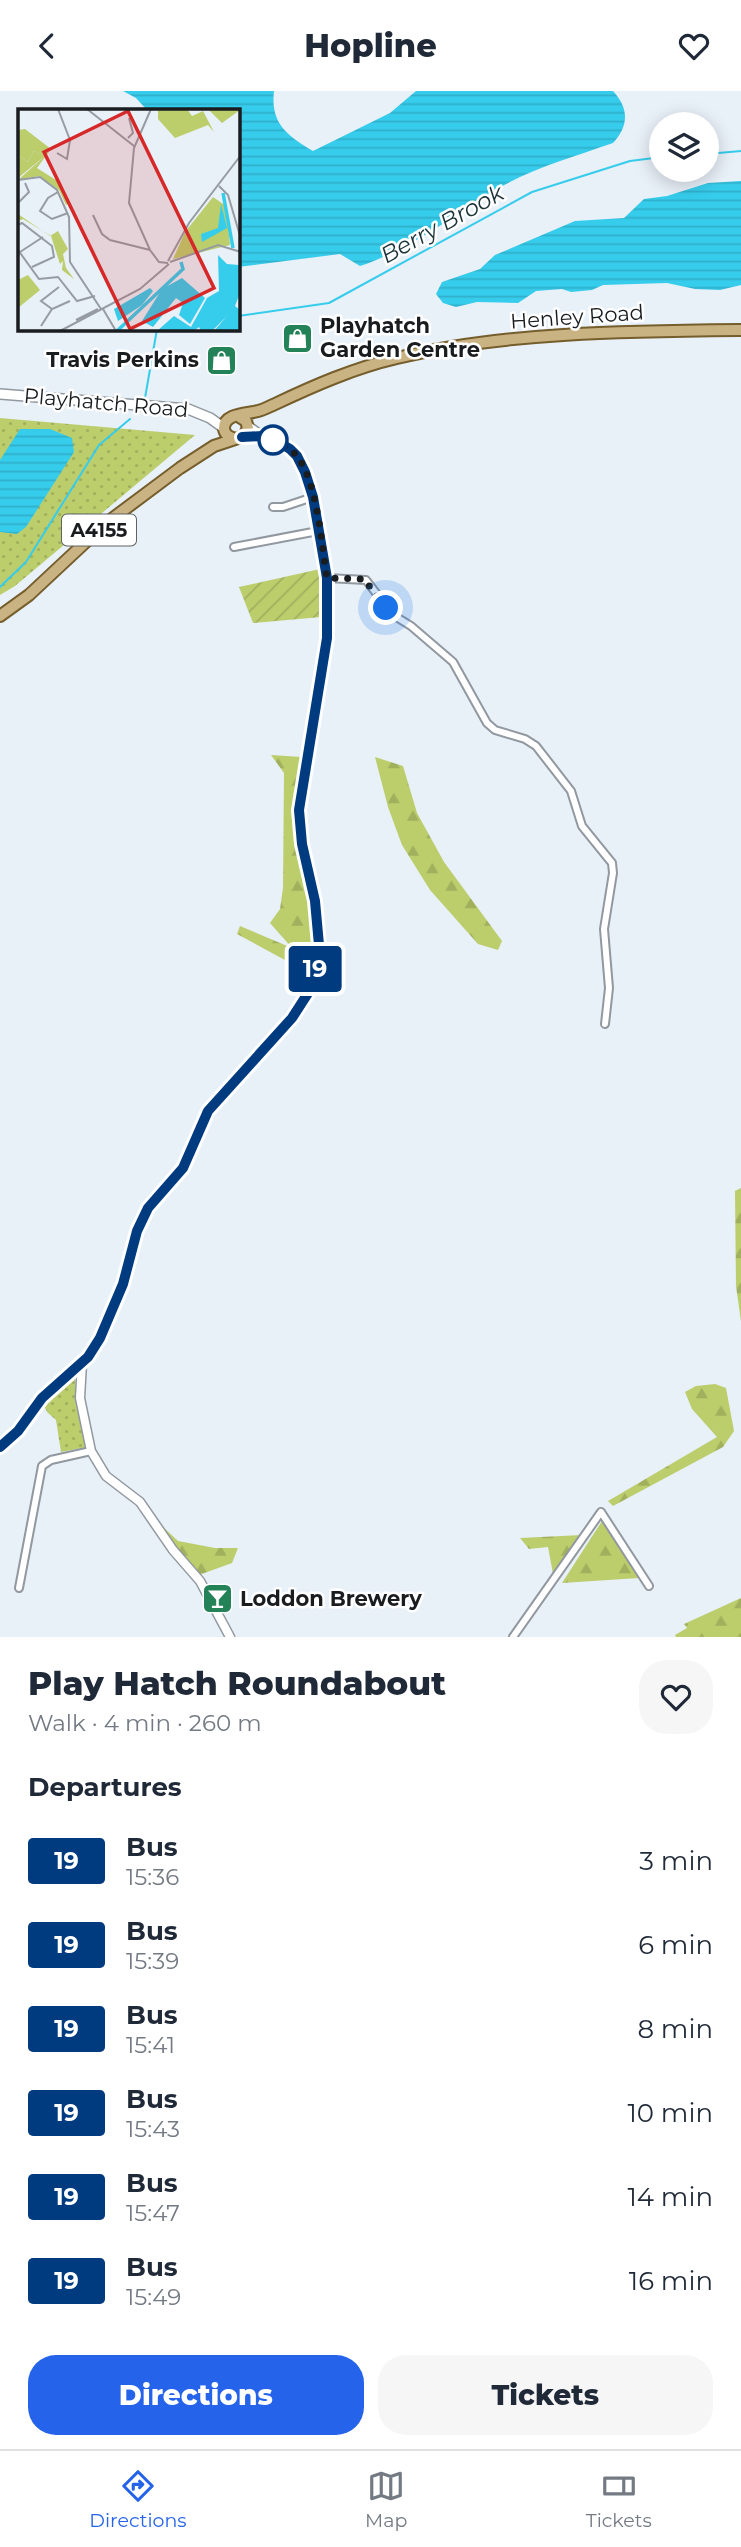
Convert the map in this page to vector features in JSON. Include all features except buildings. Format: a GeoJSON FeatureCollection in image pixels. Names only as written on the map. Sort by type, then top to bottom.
{"type":"FeatureCollection","features":[{"type":"Feature","properties":{"kind":"main road","name":"Henley Road"},"geometry":{"type":"LineString","coordinates":[[234,417],[259,411],[351,371],[424,352],[588,334],[741,330]]}},
{"type":"Feature","properties":{"kind":"main road","name":"Playhatch Road"},"geometry":{"type":"LineString","coordinates":[[0,394],[176,407],[210,418],[224,429]]}},
{"type":"Feature","properties":{"kind":"main road","name":"Henley Road"},"geometry":{"type":"LineString","coordinates":[[247,425],[259,411]]}},
{"type":"Feature","properties":{"kind":"main road","name":"Playhatch Road"},"geometry":{"type":"LineString","coordinates":[[210,418],[234,417]]}},
{"type":"Feature","properties":{"kind":"main road"},"geometry":{"type":"LineString","coordinates":[[234,417],[244,419],[247,425],[247,431],[238,438],[227,435],[224,429],[225,422],[234,417]]}},
{"type":"Feature","properties":{"kind":"main road","name":"A4155"},"geometry":{"type":"LineString","coordinates":[[214,446],[224,429]]}},
{"type":"Feature","properties":{"kind":"main road","name":"A4155"},"geometry":{"type":"LineString","coordinates":[[0,616],[29,594],[105,524],[214,446],[238,438]]}},
{"type":"Feature","properties":{"kind":"street"},"geometry":{"type":"LineString","coordinates":[[0,1447],[18,1431],[42,1398],[88,1357],[100,1338],[118,1294],[137,1231],[148,1208],[183,1168],[208,1111],[292,1018],[312,987],[319,945],[315,901],[302,844],[299,810],[327,638],[327,578],[313,497],[297,456],[285,446],[262,436],[247,425]]}},
{"type":"Feature","properties":{"kind":"street"},"geometry":{"type":"LineString","coordinates":[[238,438],[262,436]]}},
{"type":"Feature","properties":{"kind":"street"},"geometry":{"type":"LineString","coordinates":[[273,507],[283,507],[313,497]]}},
{"type":"Feature","properties":{"kind":"street"},"geometry":{"type":"LineString","coordinates":[[234,547],[318,531]]}},
{"type":"Feature","properties":{"kind":"street"},"geometry":{"type":"LineString","coordinates":[[327,578],[366,580],[393,615],[411,626],[453,662],[487,723],[495,730],[531,741],[571,791],[582,826],[612,863],[613,873],[604,929],[609,988],[605,1024]]}},
{"type":"Feature","properties":{"kind":"street"},"geometry":{"type":"LineString","coordinates":[[82,1363],[80,1398],[91,1451],[106,1476],[140,1502],[173,1550],[200,1581],[230,1637]]}},
{"type":"Feature","properties":{"kind":"street"},"geometry":{"type":"LineString","coordinates":[[19,1588],[42,1466],[51,1460],[91,1451]]}},
{"type":"Feature","properties":{"kind":"street"},"geometry":{"type":"LineString","coordinates":[[513,1637],[600,1512],[649,1586]]}},
{"type":"Feature","properties":{"kind":"green space"},"geometry":{"type":"Polygon","coordinates":[[[0,418],[195,435],[15,586],[0,595],[0,418]]]}},
{"type":"Feature","properties":{"kind":"green space"},"geometry":{"type":"Polygon","coordinates":[[[320,569],[321,617],[253,623],[239,587],[320,569]]]}},
{"type":"Feature","properties":{"kind":"green space"},"geometry":{"type":"Polygon","coordinates":[[[271,755],[302,757],[295,815],[297,849],[309,898],[317,951],[307,972],[237,934],[240,926],[292,948],[270,923],[280,909],[283,888],[284,773],[271,755]]]}},
{"type":"Feature","properties":{"kind":"green space"},"geometry":{"type":"Polygon","coordinates":[[[375,757],[403,766],[417,813],[444,862],[502,941],[498,950],[478,944],[430,890],[402,845],[388,807],[375,757]]]}},
{"type":"Feature","properties":{"kind":"green space"},"geometry":{"type":"Polygon","coordinates":[[[741,1188],[741,1321],[736,1286],[735,1191],[741,1188]]]}},
{"type":"Feature","properties":{"kind":"green space"},"geometry":{"type":"Polygon","coordinates":[[[75,1374],[76,1402],[87,1447],[61,1452],[56,1420],[47,1412],[43,1403],[75,1374]]]}},
{"type":"Feature","properties":{"kind":"green space"},"geometry":{"type":"Polygon","coordinates":[[[715,1384],[726,1388],[734,1431],[723,1447],[613,1506],[608,1501],[717,1437],[692,1409],[685,1392],[696,1386],[715,1384]]]}},
{"type":"Feature","properties":{"kind":"green space"},"geometry":{"type":"Polygon","coordinates":[[[602,1521],[639,1578],[562,1583],[602,1521]]]}},
{"type":"Feature","properties":{"kind":"green space"},"geometry":{"type":"Polygon","coordinates":[[[161,1525],[178,1541],[215,1548],[238,1548],[232,1563],[199,1575],[172,1546],[161,1525]]]}},
{"type":"Feature","properties":{"kind":"green space"},"geometry":{"type":"Polygon","coordinates":[[[582,1535],[554,1579],[548,1547],[529,1549],[520,1538],[582,1535]]]}},
{"type":"Feature","properties":{"kind":"green space"},"geometry":{"type":"Polygon","coordinates":[[[741,1598],[741,1637],[676,1637],[675,1635],[687,1628],[684,1624],[741,1598]]]}},
{"type":"Feature","properties":{"kind":"water"},"geometry":{"type":"Polygon","coordinates":[[[123,91],[274,91],[278,121],[296,140],[313,151],[390,113],[416,91],[613,91],[622,104],[625,117],[622,130],[613,143],[525,175],[497,189],[413,242],[378,259],[360,266],[340,254],[240,267],[240,109],[146,109],[136,98],[123,91]]]}},
{"type":"Feature","properties":{"kind":"water"},"geometry":{"type":"Polygon","coordinates":[[[741,181],[741,285],[720,290],[695,289],[667,283],[603,285],[592,290],[571,292],[562,289],[536,291],[518,303],[477,302],[456,307],[443,303],[436,294],[442,282],[480,269],[495,255],[575,221],[624,218],[644,199],[667,196],[708,183],[741,181]]]}},
{"type":"Feature","properties":{"kind":"water"},"geometry":{"type":"Polygon","coordinates":[[[20,429],[50,429],[72,438],[74,452],[26,527],[17,534],[0,532],[0,460],[20,429]]]}},
{"type":"Feature","properties":{"kind":"waterway","name":"Berry Brook"},"geometry":{"type":"LineString","coordinates":[[719,153],[741,151]]}},
{"type":"Feature","properties":{"kind":"waterway","name":"Berry Brook"},"geometry":{"type":"LineString","coordinates":[[240,316],[329,303],[532,192],[630,161],[649,159]]}},
{"type":"Feature","properties":{"kind":"waterway","name":"Berry Brook"},"geometry":{"type":"LineString","coordinates":[[145,398],[157,331]]}},
{"type":"Feature","properties":{"kind":"waterway","name":"Berry Brook"},"geometry":{"type":"LineString","coordinates":[[0,587],[26,562],[99,445],[130,419]]}},
{"type":"Feature","properties":{"kind":"bus line","name":"19"},"geometry":{"type":"LineString","coordinates":[[0,1447],[18,1431],[42,1398],[88,1357],[100,1338],[123,1284],[137,1231],[148,1208],[183,1168],[208,1111],[292,1018],[312,987],[319,945],[315,901],[302,844],[299,810],[327,638],[327,578],[313,497],[297,456],[275,440],[262,436],[242,437]]}},
{"type":"Feature","properties":{"kind":"place","name":"Playhatch Garden Centre"},"geometry":{"type":"Point","coordinates":[297,338]}},
{"type":"Feature","properties":{"kind":"place","name":"Travis Perkins"},"geometry":{"type":"Point","coordinates":[222,360]}},
{"type":"Feature","properties":{"kind":"place","name":"Loddon Brewery"},"geometry":{"type":"Point","coordinates":[217,1599]}},
{"type":"Feature","properties":{"kind":"route"},"geometry":{"type":"LineString","coordinates":[[273,440],[297,456],[305,472],[313,497],[327,578],[366,580],[386,608]]}}]}
